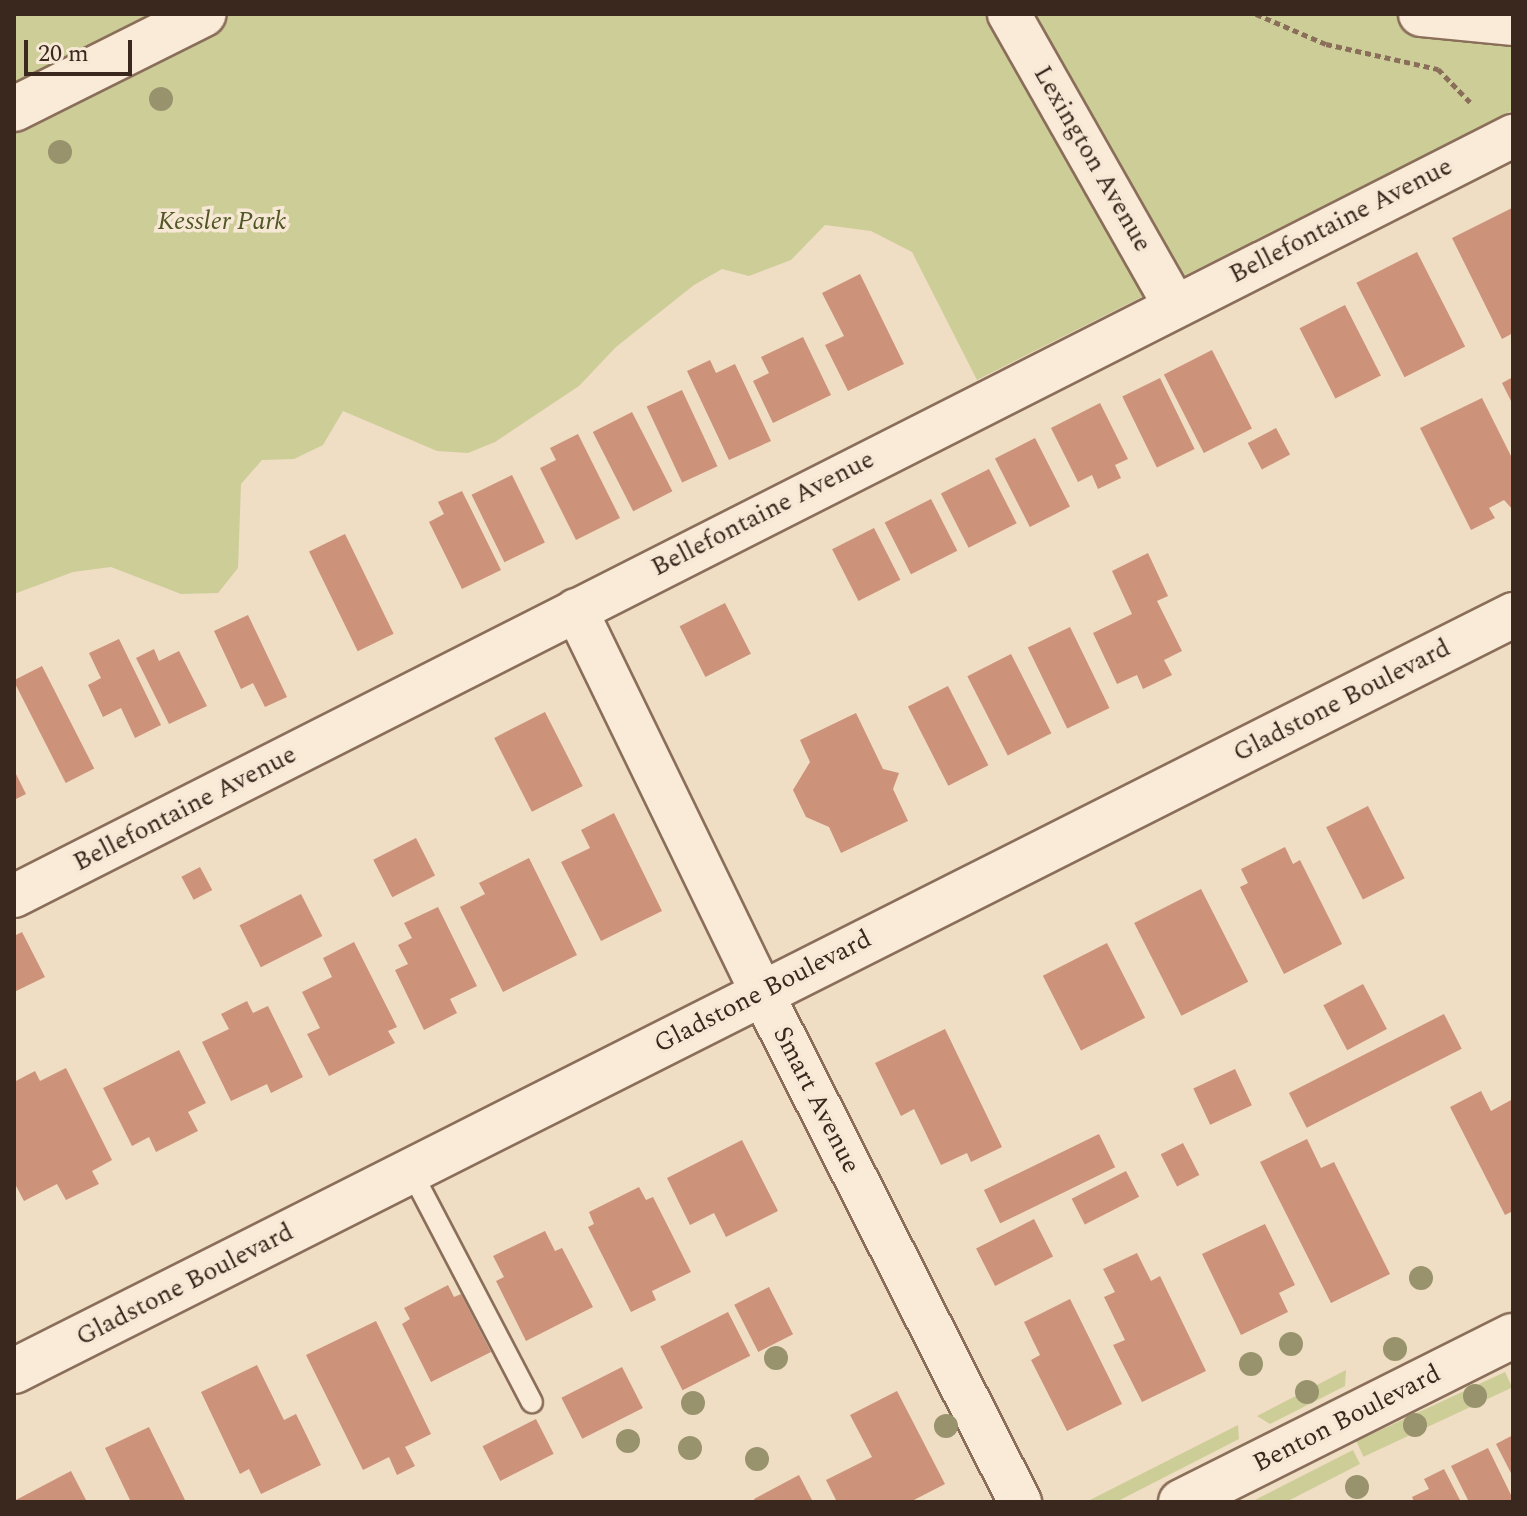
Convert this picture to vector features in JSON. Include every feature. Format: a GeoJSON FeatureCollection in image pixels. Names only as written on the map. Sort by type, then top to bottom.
{"type":"FeatureCollection","features":[{"type":"Feature","properties":{"kind":"street"},"geometry":{"type":"LineString","coordinates":[[14,109],[204,14]]}},
{"type":"Feature","properties":{"kind":"street","name":"Lexington Avenue"},"geometry":{"type":"LineString","coordinates":[[1009,14],[1174,305]]}},
{"type":"Feature","properties":{"kind":"street"},"geometry":{"type":"LineString","coordinates":[[1421,14],[1513,23]]}},
{"type":"Feature","properties":{"kind":"street","name":"Bellefontaine Avenue"},"geometry":{"type":"LineString","coordinates":[[14,896],[1174,305],[1513,136]]}},
{"type":"Feature","properties":{"kind":"street","name":"Smart Avenue"},"geometry":{"type":"LineString","coordinates":[[576,610],[762,993],[1020,1502]]}},
{"type":"Feature","properties":{"kind":"street","name":"Gladstone Boulevard"},"geometry":{"type":"LineString","coordinates":[[14,1371],[1513,615]]}},
{"type":"Feature","properties":{"kind":"street","name":"Benton Boulevard"},"geometry":{"type":"LineString","coordinates":[[1181,1502],[1513,1336]]}},
{"type":"Feature","properties":{"kind":"lane"},"geometry":{"type":"LineString","coordinates":[[411,1171],[532,1402]]}},
{"type":"Feature","properties":{"kind":"path"},"geometry":{"type":"LineString","coordinates":[[1256,14],[1326,44],[1438,69],[1471,103]]}},
{"type":"Feature","properties":{"kind":"green space","name":"Kessler Park"},"geometry":{"type":"Polygon","coordinates":[[[14,14],[1513,14],[1513,110],[977,380],[912,252],[871,231],[825,225],[791,260],[749,276],[722,269],[694,285],[616,347],[579,386],[495,442],[468,453],[437,451],[343,411],[323,445],[294,459],[262,460],[241,484],[238,568],[218,593],[181,594],[111,567],[73,572],[14,594],[14,14]]]}},
{"type":"Feature","properties":{"kind":"green space"},"geometry":{"type":"Polygon","coordinates":[[[1346,1370],[1345,1386],[1270,1424],[1257,1416],[1346,1370]]]}},
{"type":"Feature","properties":{"kind":"green space"},"geometry":{"type":"Polygon","coordinates":[[[1505,1372],[1512,1387],[1364,1457],[1356,1441],[1505,1372]]]}},
{"type":"Feature","properties":{"kind":"green space"},"geometry":{"type":"Polygon","coordinates":[[[1238,1425],[1239,1439],[1116,1502],[1086,1502],[1238,1425]]]}},
{"type":"Feature","properties":{"kind":"green space"},"geometry":{"type":"Polygon","coordinates":[[[1353,1450],[1360,1464],[1286,1502],[1251,1502],[1353,1450]]]}},
{"type":"Feature","properties":{"kind":"building"},"geometry":{"type":"Polygon","coordinates":[[[1512,208],[1513,333],[1502,339],[1452,238],[1512,208]]]}},
{"type":"Feature","properties":{"kind":"building"},"geometry":{"type":"Polygon","coordinates":[[[1417,252],[1465,346],[1405,377],[1356,283],[1417,252]]]}},
{"type":"Feature","properties":{"kind":"building"},"geometry":{"type":"Polygon","coordinates":[[[860,274],[904,364],[848,391],[825,345],[844,336],[822,293],[860,274]]]}},
{"type":"Feature","properties":{"kind":"building"},"geometry":{"type":"Polygon","coordinates":[[[1345,305],[1381,375],[1335,399],[1300,328],[1345,305]]]}},
{"type":"Feature","properties":{"kind":"building"},"geometry":{"type":"Polygon","coordinates":[[[803,337],[831,395],[773,423],[753,381],[769,373],[761,357],[803,337]]]}},
{"type":"Feature","properties":{"kind":"building"},"geometry":{"type":"Polygon","coordinates":[[[1212,350],[1252,428],[1204,453],[1164,375],[1212,350]]]}},
{"type":"Feature","properties":{"kind":"building"},"geometry":{"type":"Polygon","coordinates":[[[710,360],[716,373],[735,364],[771,441],[729,460],[687,371],[710,360]]]}},
{"type":"Feature","properties":{"kind":"building"},"geometry":{"type":"Polygon","coordinates":[[[1513,377],[1513,405],[1502,383],[1513,377]]]}},
{"type":"Feature","properties":{"kind":"building"},"geometry":{"type":"Polygon","coordinates":[[[1160,378],[1195,449],[1157,467],[1122,396],[1160,378]]]}},
{"type":"Feature","properties":{"kind":"building"},"geometry":{"type":"Polygon","coordinates":[[[682,390],[717,466],[682,483],[647,406],[682,390]]]}},
{"type":"Feature","properties":{"kind":"building"},"geometry":{"type":"Polygon","coordinates":[[[1482,398],[1513,460],[1513,510],[1504,500],[1489,508],[1495,518],[1471,530],[1420,428],[1482,398]]]}},
{"type":"Feature","properties":{"kind":"building"},"geometry":{"type":"Polygon","coordinates":[[[1100,403],[1128,459],[1115,465],[1121,478],[1098,489],[1092,475],[1078,482],[1051,428],[1100,403]]]}},
{"type":"Feature","properties":{"kind":"building"},"geometry":{"type":"Polygon","coordinates":[[[632,412],[672,491],[633,511],[593,432],[632,412]]]}},
{"type":"Feature","properties":{"kind":"building"},"geometry":{"type":"Polygon","coordinates":[[[1276,428],[1290,454],[1262,470],[1248,443],[1276,428]]]}},
{"type":"Feature","properties":{"kind":"building"},"geometry":{"type":"Polygon","coordinates":[[[578,434],[620,518],[576,540],[540,468],[556,460],[550,448],[578,434]]]}},
{"type":"Feature","properties":{"kind":"building"},"geometry":{"type":"Polygon","coordinates":[[[1035,438],[1070,507],[1030,527],[995,458],[1035,438]]]}},
{"type":"Feature","properties":{"kind":"building"},"geometry":{"type":"Polygon","coordinates":[[[989,469],[1017,523],[969,548],[941,494],[989,469]]]}},
{"type":"Feature","properties":{"kind":"building"},"geometry":{"type":"Polygon","coordinates":[[[512,475],[545,542],[504,562],[472,495],[512,475]]]}},
{"type":"Feature","properties":{"kind":"building"},"geometry":{"type":"Polygon","coordinates":[[[462,491],[501,570],[462,589],[429,522],[444,514],[438,502],[462,491]]]}},
{"type":"Feature","properties":{"kind":"building"},"geometry":{"type":"Polygon","coordinates":[[[931,499],[957,551],[911,574],[885,523],[931,499]]]}},
{"type":"Feature","properties":{"kind":"building"},"geometry":{"type":"Polygon","coordinates":[[[874,528],[900,580],[858,601],[832,549],[874,528]]]}},
{"type":"Feature","properties":{"kind":"building"},"geometry":{"type":"Polygon","coordinates":[[[345,534],[394,634],[358,651],[309,552],[345,534]]]}},
{"type":"Feature","properties":{"kind":"building"},"geometry":{"type":"Polygon","coordinates":[[[1148,553],[1168,596],[1157,601],[1182,651],[1164,660],[1172,675],[1143,689],[1137,675],[1117,684],[1093,633],[1132,614],[1112,571],[1148,553]]]}},
{"type":"Feature","properties":{"kind":"building"},"geometry":{"type":"Polygon","coordinates":[[[725,603],[751,654],[705,677],[680,626],[725,603]]]}},
{"type":"Feature","properties":{"kind":"building"},"geometry":{"type":"Polygon","coordinates":[[[248,615],[287,697],[265,707],[253,683],[241,689],[214,631],[248,615]]]}},
{"type":"Feature","properties":{"kind":"building"},"geometry":{"type":"Polygon","coordinates":[[[1070,627],[1109,708],[1067,728],[1028,648],[1070,627]]]}},
{"type":"Feature","properties":{"kind":"building"},"geometry":{"type":"Polygon","coordinates":[[[119,639],[161,725],[135,738],[121,708],[103,717],[88,685],[101,678],[89,653],[119,639]]]}},
{"type":"Feature","properties":{"kind":"building"},"geometry":{"type":"Polygon","coordinates":[[[154,649],[159,661],[179,651],[207,706],[169,724],[136,658],[154,649]]]}},
{"type":"Feature","properties":{"kind":"building"},"geometry":{"type":"Polygon","coordinates":[[[1011,654],[1051,733],[1008,756],[967,676],[1011,654]]]}},
{"type":"Feature","properties":{"kind":"building"},"geometry":{"type":"Polygon","coordinates":[[[42,666],[94,768],[66,783],[14,682],[42,666]]]}},
{"type":"Feature","properties":{"kind":"building"},"geometry":{"type":"Polygon","coordinates":[[[948,686],[988,765],[948,786],[908,706],[948,686]]]}},
{"type":"Feature","properties":{"kind":"building"},"geometry":{"type":"Polygon","coordinates":[[[545,712],[583,786],[532,812],[494,738],[545,712]]]}},
{"type":"Feature","properties":{"kind":"building"},"geometry":{"type":"Polygon","coordinates":[[[856,713],[883,769],[899,773],[893,789],[908,821],[841,853],[829,827],[806,817],[793,790],[810,762],[800,740],[856,713]]]}},
{"type":"Feature","properties":{"kind":"building"},"geometry":{"type":"Polygon","coordinates":[[[14,770],[26,794],[14,800],[14,770]]]}},
{"type":"Feature","properties":{"kind":"building"},"geometry":{"type":"Polygon","coordinates":[[[1368,806],[1405,878],[1363,900],[1326,827],[1368,806]]]}},
{"type":"Feature","properties":{"kind":"building"},"geometry":{"type":"Polygon","coordinates":[[[614,813],[662,911],[601,941],[561,862],[590,848],[581,830],[614,813]]]}},
{"type":"Feature","properties":{"kind":"building"},"geometry":{"type":"Polygon","coordinates":[[[416,838],[435,875],[392,897],[373,860],[416,838]]]}},
{"type":"Feature","properties":{"kind":"building"},"geometry":{"type":"Polygon","coordinates":[[[1285,847],[1293,864],[1300,860],[1342,944],[1284,974],[1240,887],[1248,883],[1241,869],[1285,847]]]}},
{"type":"Feature","properties":{"kind":"building"},"geometry":{"type":"Polygon","coordinates":[[[529,858],[577,955],[503,992],[460,907],[485,894],[479,883],[529,858]]]}},
{"type":"Feature","properties":{"kind":"building"},"geometry":{"type":"Polygon","coordinates":[[[200,867],[212,890],[194,900],[181,877],[200,867]]]}},
{"type":"Feature","properties":{"kind":"building"},"geometry":{"type":"Polygon","coordinates":[[[1201,889],[1248,982],[1181,1016],[1134,923],[1201,889]]]}},
{"type":"Feature","properties":{"kind":"building"},"geometry":{"type":"Polygon","coordinates":[[[301,894],[322,936],[261,967],[240,925],[301,894]]]}},
{"type":"Feature","properties":{"kind":"building"},"geometry":{"type":"Polygon","coordinates":[[[438,907],[477,986],[450,999],[457,1013],[424,1030],[395,970],[408,964],[398,945],[412,938],[404,923],[438,907]]]}},
{"type":"Feature","properties":{"kind":"building"},"geometry":{"type":"Polygon","coordinates":[[[22,932],[45,977],[14,992],[14,936],[22,932]]]}},
{"type":"Feature","properties":{"kind":"building"},"geometry":{"type":"Polygon","coordinates":[[[354,942],[397,1027],[388,1031],[395,1043],[329,1076],[307,1034],[320,1028],[302,992],[332,977],[323,958],[354,942]]]}},
{"type":"Feature","properties":{"kind":"building"},"geometry":{"type":"Polygon","coordinates":[[[1107,943],[1145,1018],[1081,1051],[1043,976],[1107,943]]]}},
{"type":"Feature","properties":{"kind":"building"},"geometry":{"type":"Polygon","coordinates":[[[1363,984],[1387,1029],[1347,1050],[1323,1005],[1363,984]]]}},
{"type":"Feature","properties":{"kind":"building"},"geometry":{"type":"Polygon","coordinates":[[[247,1001],[253,1013],[268,1006],[303,1077],[271,1093],[267,1084],[231,1101],[202,1042],[229,1029],[221,1014],[247,1001]]]}},
{"type":"Feature","properties":{"kind":"building"},"geometry":{"type":"Polygon","coordinates":[[[1444,1014],[1462,1049],[1307,1128],[1289,1093],[1444,1014]]]}},
{"type":"Feature","properties":{"kind":"building"},"geometry":{"type":"Polygon","coordinates":[[[945,1029],[1002,1147],[971,1162],[967,1153],[941,1165],[914,1109],[901,1116],[875,1063],[945,1029]]]}},
{"type":"Feature","properties":{"kind":"building"},"geometry":{"type":"Polygon","coordinates":[[[179,1050],[206,1103],[188,1112],[198,1131],[156,1152],[149,1137],[132,1146],[103,1088],[179,1050]]]}},
{"type":"Feature","properties":{"kind":"building"},"geometry":{"type":"Polygon","coordinates":[[[66,1068],[112,1160],[92,1171],[99,1184],[66,1200],[57,1184],[24,1201],[14,1182],[14,1082],[35,1071],[40,1081],[66,1068]]]}},
{"type":"Feature","properties":{"kind":"building"},"geometry":{"type":"Polygon","coordinates":[[[1235,1069],[1252,1105],[1210,1125],[1193,1088],[1235,1069]]]}},
{"type":"Feature","properties":{"kind":"building"},"geometry":{"type":"Polygon","coordinates":[[[1481,1091],[1491,1111],[1513,1099],[1513,1211],[1505,1215],[1450,1107],[1481,1091]]]}},
{"type":"Feature","properties":{"kind":"building"},"geometry":{"type":"Polygon","coordinates":[[[1099,1134],[1115,1167],[1000,1223],[984,1190],[1099,1134]]]}},
{"type":"Feature","properties":{"kind":"building"},"geometry":{"type":"Polygon","coordinates":[[[1307,1139],[1321,1168],[1334,1162],[1390,1274],[1331,1303],[1260,1162],[1307,1139]]]}},
{"type":"Feature","properties":{"kind":"building"},"geometry":{"type":"Polygon","coordinates":[[[742,1140],[778,1211],[726,1237],[714,1213],[690,1225],[667,1178],[742,1140]]]}},
{"type":"Feature","properties":{"kind":"building"},"geometry":{"type":"Polygon","coordinates":[[[1183,1143],[1199,1175],[1177,1186],[1161,1154],[1183,1143]]]}},
{"type":"Feature","properties":{"kind":"building"},"geometry":{"type":"Polygon","coordinates":[[[1126,1171],[1139,1197],[1085,1225],[1072,1199],[1126,1171]]]}},
{"type":"Feature","properties":{"kind":"building"},"geometry":{"type":"Polygon","coordinates":[[[639,1187],[646,1200],[653,1197],[691,1272],[652,1291],[656,1300],[631,1312],[588,1227],[594,1224],[589,1212],[639,1187]]]}},
{"type":"Feature","properties":{"kind":"building"},"geometry":{"type":"Polygon","coordinates":[[[1034,1219],[1053,1256],[995,1286],[976,1249],[1034,1219]]]}},
{"type":"Feature","properties":{"kind":"building"},"geometry":{"type":"Polygon","coordinates":[[[1265,1224],[1295,1285],[1279,1293],[1288,1312],[1241,1335],[1202,1254],[1265,1224]]]}},
{"type":"Feature","properties":{"kind":"building"},"geometry":{"type":"Polygon","coordinates":[[[545,1231],[555,1251],[562,1248],[593,1307],[526,1341],[496,1281],[504,1277],[493,1256],[545,1231]]]}},
{"type":"Feature","properties":{"kind":"building"},"geometry":{"type":"Polygon","coordinates":[[[1137,1253],[1151,1281],[1160,1276],[1206,1371],[1142,1402],[1113,1345],[1125,1340],[1104,1297],[1115,1292],[1103,1269],[1137,1253]]]}},
{"type":"Feature","properties":{"kind":"building"},"geometry":{"type":"Polygon","coordinates":[[[448,1285],[454,1297],[461,1294],[491,1352],[431,1382],[402,1324],[410,1319],[404,1308],[448,1285]]]}},
{"type":"Feature","properties":{"kind":"building"},"geometry":{"type":"Polygon","coordinates":[[[769,1287],[793,1334],[758,1352],[734,1305],[769,1287]]]}},
{"type":"Feature","properties":{"kind":"building"},"geometry":{"type":"Polygon","coordinates":[[[1070,1299],[1122,1404],[1067,1431],[1031,1360],[1040,1355],[1024,1322],[1070,1299]]]}},
{"type":"Feature","properties":{"kind":"building"},"geometry":{"type":"Polygon","coordinates":[[[728,1312],[750,1356],[683,1390],[660,1347],[728,1312]]]}},
{"type":"Feature","properties":{"kind":"building"},"geometry":{"type":"Polygon","coordinates":[[[376,1321],[431,1434],[405,1447],[415,1466],[397,1475],[389,1457],[363,1470],[306,1355],[376,1321]]]}},
{"type":"Feature","properties":{"kind":"building"},"geometry":{"type":"Polygon","coordinates":[[[257,1365],[284,1420],[296,1414],[321,1465],[261,1494],[249,1469],[240,1474],[201,1392],[257,1365]]]}},
{"type":"Feature","properties":{"kind":"building"},"geometry":{"type":"Polygon","coordinates":[[[622,1367],[643,1408],[582,1439],[561,1398],[622,1367]]]}},
{"type":"Feature","properties":{"kind":"building"},"geometry":{"type":"Polygon","coordinates":[[[897,1391],[945,1484],[910,1502],[837,1502],[826,1480],[872,1457],[850,1415],[897,1391]]]}},
{"type":"Feature","properties":{"kind":"building"},"geometry":{"type":"Polygon","coordinates":[[[536,1419],[554,1454],[500,1481],[483,1446],[536,1419]]]}},
{"type":"Feature","properties":{"kind":"building"},"geometry":{"type":"Polygon","coordinates":[[[149,1427],[186,1502],[131,1502],[105,1448],[149,1427]]]}},
{"type":"Feature","properties":{"kind":"building"},"geometry":{"type":"Polygon","coordinates":[[[1513,1435],[1513,1477],[1496,1444],[1513,1435]]]}},
{"type":"Feature","properties":{"kind":"building"},"geometry":{"type":"Polygon","coordinates":[[[1488,1448],[1513,1502],[1469,1502],[1451,1466],[1488,1448]]]}},
{"type":"Feature","properties":{"kind":"building"},"geometry":{"type":"Polygon","coordinates":[[[1444,1469],[1461,1502],[1414,1502],[1412,1497],[1429,1489],[1424,1479],[1444,1469]]]}},
{"type":"Feature","properties":{"kind":"building"},"geometry":{"type":"Polygon","coordinates":[[[71,1471],[87,1502],[14,1502],[14,1501],[71,1471]]]}},
{"type":"Feature","properties":{"kind":"building"},"geometry":{"type":"Polygon","coordinates":[[[799,1475],[813,1502],[755,1502],[754,1499],[799,1475]]]}}]}
